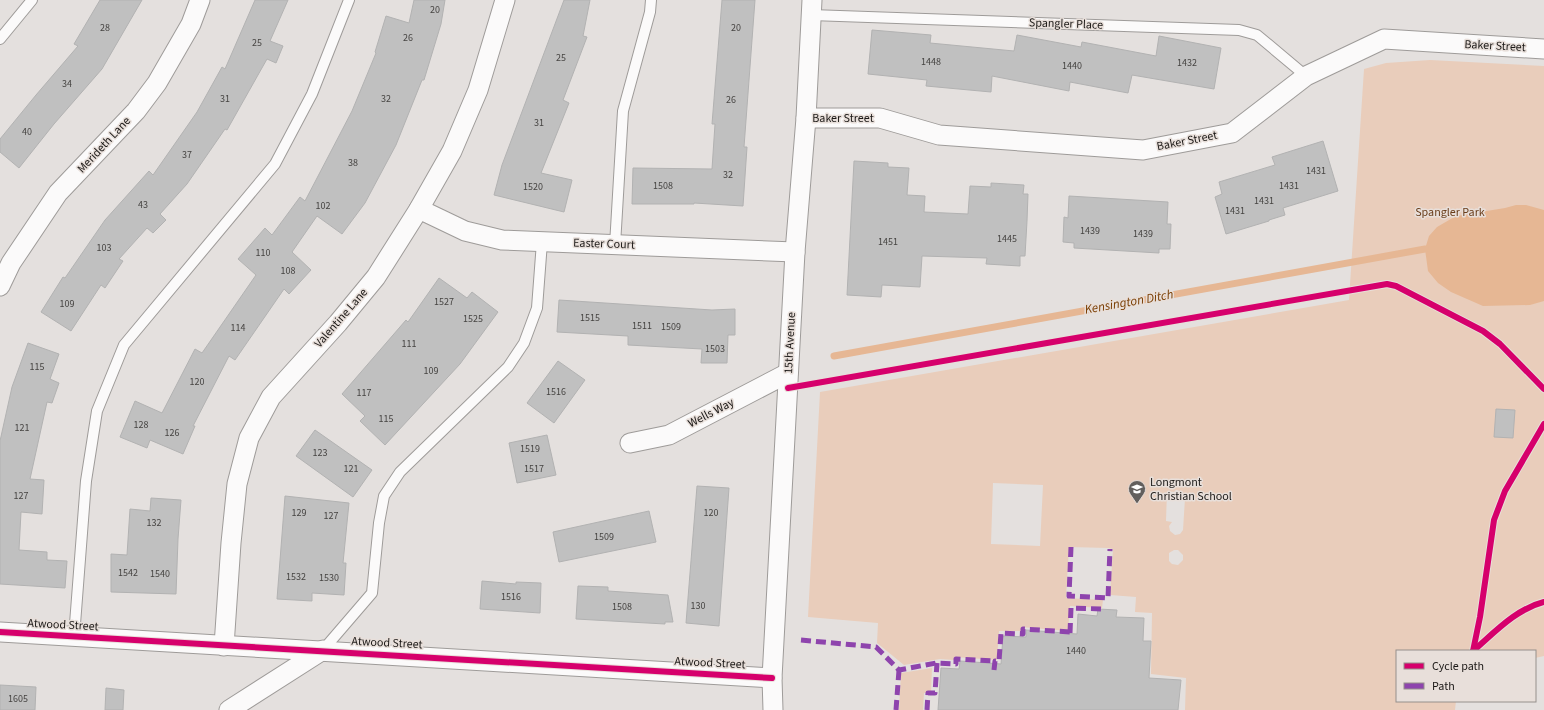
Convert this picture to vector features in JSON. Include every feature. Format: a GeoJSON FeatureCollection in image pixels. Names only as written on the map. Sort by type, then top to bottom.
{"type":"FeatureCollection","features":[{"type":"Feature","properties":{"kind":"street","name":"Merideth Lane"},"geometry":{"type":"LineString","coordinates":[[0,286],[11,263],[58,193],[136,111],[157,83],[191,24],[200,0]]}},
{"type":"Feature","properties":{"kind":"street","name":"Valentine Lane"},"geometry":{"type":"LineString","coordinates":[[224,646],[231,543],[237,484],[249,438],[271,397],[338,323],[376,276],[419,209],[452,151],[478,90],[505,0]]}},
{"type":"Feature","properties":{"kind":"street","name":"15th Avenue"},"geometry":{"type":"LineString","coordinates":[[773,710],[772,678],[788,373],[795,252],[806,118],[811,8]]}},
{"type":"Feature","properties":{"kind":"street","name":"Baker Street"},"geometry":{"type":"LineString","coordinates":[[806,118],[880,118],[939,135],[1143,150],[1232,133],[1306,76],[1384,39],[1544,49]]}},
{"type":"Feature","properties":{"kind":"street","name":"Easter Court"},"geometry":{"type":"LineString","coordinates":[[419,209],[465,231],[502,240],[795,252]]}},
{"type":"Feature","properties":{"kind":"street","name":"Wells Way"},"geometry":{"type":"LineString","coordinates":[[630,442],[669,435],[788,373]]}},
{"type":"Feature","properties":{"kind":"street","name":"Atwood Street"},"geometry":{"type":"LineString","coordinates":[[0,632],[224,646],[323,650],[772,678]]}},
{"type":"Feature","properties":{"kind":"street"},"geometry":{"type":"LineString","coordinates":[[229,710],[323,650]]}},
{"type":"Feature","properties":{"kind":"lane"},"geometry":{"type":"LineString","coordinates":[[0,38],[32,0]]}},
{"type":"Feature","properties":{"kind":"lane"},"geometry":{"type":"LineString","coordinates":[[74,637],[86,481],[97,411],[124,345],[275,164],[312,94],[350,0]]}},
{"type":"Feature","properties":{"kind":"lane"},"geometry":{"type":"LineString","coordinates":[[615,245],[623,111],[650,12],[651,0]]}},
{"type":"Feature","properties":{"kind":"lane","name":"Spangler Place"},"geometry":{"type":"LineString","coordinates":[[811,8],[1239,30],[1257,35],[1306,76]]}},
{"type":"Feature","properties":{"kind":"lane"},"geometry":{"type":"LineString","coordinates":[[323,650],[372,593],[379,523],[384,496],[400,472],[508,368],[524,343],[537,308],[542,242]]}},
{"type":"Feature","properties":{"kind":"green space","name":"Longmont Christian School"},"geometry":{"type":"Polygon","coordinates":[[[1430,60],[1544,66],[1544,656],[1536,658],[1536,650],[1396,650],[1396,702],[1456,702],[1455,710],[1185,710],[1186,678],[1151,674],[1152,613],[1135,612],[1136,597],[1110,595],[1113,549],[1108,548],[1069,547],[1066,598],[1103,600],[1102,608],[1070,606],[1068,631],[1021,627],[1021,631],[999,631],[997,660],[954,657],[954,660],[940,659],[904,665],[877,643],[878,623],[808,617],[820,392],[1349,300],[1364,69],[1386,63],[1430,60]],[[993,483],[991,544],[1040,546],[1043,485],[993,483]],[[1176,490],[1174,492],[1167,491],[1166,521],[1172,522],[1169,526],[1170,531],[1175,535],[1180,534],[1183,530],[1185,498],[1183,492],[1176,490]],[[1174,550],[1169,553],[1169,561],[1172,564],[1178,565],[1183,560],[1183,555],[1178,550],[1174,550]]]}},
{"type":"Feature","properties":{"kind":"green space"},"geometry":{"type":"Polygon","coordinates":[[[932,668],[931,693],[924,693],[923,710],[899,710],[901,673],[932,668]]]}},
{"type":"Feature","properties":{"kind":"shaded area"},"geometry":{"type":"Polygon","coordinates":[[[1516,205],[1526,205],[1544,210],[1544,301],[1530,305],[1483,306],[1451,292],[1438,283],[1428,271],[1425,249],[1429,236],[1437,227],[1456,216],[1516,205]]]}},
{"type":"Feature","properties":{"kind":"building"},"geometry":{"type":"Polygon","coordinates":[[[100,0],[142,0],[102,69],[54,124],[19,168],[0,152],[0,139],[78,46],[74,44],[100,0]]]}},
{"type":"Feature","properties":{"kind":"building"},"geometry":{"type":"Polygon","coordinates":[[[255,0],[288,0],[270,41],[283,46],[276,63],[267,59],[227,130],[225,129],[187,184],[160,214],[166,220],[153,233],[147,228],[119,259],[123,261],[105,288],[101,285],[71,331],[41,312],[63,277],[65,278],[105,220],[149,171],[153,175],[197,112],[222,67],[225,69],[255,0]]]}},
{"type":"Feature","properties":{"kind":"building"},"geometry":{"type":"Polygon","coordinates":[[[414,0],[445,0],[441,24],[424,80],[422,80],[396,145],[365,203],[342,234],[317,216],[292,252],[311,270],[289,294],[284,289],[235,360],[229,356],[193,426],[195,426],[183,454],[150,440],[147,448],[120,437],[135,401],[162,413],[195,349],[202,353],[256,275],[238,259],[265,228],[272,235],[300,197],[305,201],[352,111],[376,53],[375,52],[386,16],[409,23],[414,0]]]}},
{"type":"Feature","properties":{"kind":"building"},"geometry":{"type":"Polygon","coordinates":[[[564,0],[590,0],[583,36],[587,37],[563,100],[569,103],[541,173],[572,180],[564,212],[494,195],[502,165],[564,0]]]}},
{"type":"Feature","properties":{"kind":"building"},"geometry":{"type":"Polygon","coordinates":[[[722,0],[755,0],[744,147],[747,147],[743,206],[694,203],[632,204],[633,168],[712,169],[715,124],[712,124],[722,0]]]}},
{"type":"Feature","properties":{"kind":"building"},"geometry":{"type":"Polygon","coordinates":[[[872,30],[931,35],[930,43],[1014,51],[1017,35],[1081,47],[1082,42],[1156,56],[1159,36],[1221,48],[1214,89],[1132,75],[1128,93],[1070,82],[1069,91],[992,76],[991,92],[926,86],[927,80],[868,74],[872,30]]]}},
{"type":"Feature","properties":{"kind":"building"},"geometry":{"type":"Polygon","coordinates":[[[1323,141],[1338,191],[1283,208],[1285,215],[1226,234],[1215,197],[1222,194],[1219,182],[1275,165],[1272,157],[1323,141]]]}},
{"type":"Feature","properties":{"kind":"building"},"geometry":{"type":"Polygon","coordinates":[[[854,161],[888,163],[888,167],[909,168],[907,195],[925,196],[924,212],[968,214],[970,186],[991,187],[991,183],[1024,185],[1023,194],[1028,194],[1027,221],[1025,256],[1020,256],[1020,266],[986,264],[987,258],[922,256],[920,287],[882,285],[881,297],[847,295],[854,161]]]}},
{"type":"Feature","properties":{"kind":"building"},"geometry":{"type":"Polygon","coordinates":[[[1069,196],[1168,202],[1167,224],[1171,224],[1170,249],[1159,249],[1159,253],[1074,248],[1074,243],[1063,242],[1064,217],[1068,218],[1069,196]]]}},
{"type":"Feature","properties":{"kind":"building"},"geometry":{"type":"Polygon","coordinates":[[[439,278],[467,298],[472,292],[498,312],[460,364],[385,445],[360,421],[365,416],[342,394],[406,320],[408,322],[439,278]]]}},
{"type":"Feature","properties":{"kind":"building"},"geometry":{"type":"Polygon","coordinates":[[[559,300],[712,310],[735,309],[735,335],[728,335],[727,363],[701,363],[702,349],[628,345],[628,336],[557,332],[559,300]]]}},
{"type":"Feature","properties":{"kind":"building"},"geometry":{"type":"Polygon","coordinates":[[[28,343],[59,354],[50,379],[59,383],[52,403],[47,402],[30,479],[44,480],[42,514],[21,512],[19,550],[47,552],[47,560],[67,561],[65,588],[0,584],[0,441],[12,387],[28,343]]]}},
{"type":"Feature","properties":{"kind":"building"},"geometry":{"type":"Polygon","coordinates":[[[558,361],[585,380],[554,423],[527,403],[558,361]]]}},
{"type":"Feature","properties":{"kind":"building"},"geometry":{"type":"Polygon","coordinates":[[[1496,409],[1515,410],[1513,438],[1494,437],[1496,409]]]}},
{"type":"Feature","properties":{"kind":"building"},"geometry":{"type":"Polygon","coordinates":[[[315,430],[372,470],[353,497],[296,456],[315,430]]]}},
{"type":"Feature","properties":{"kind":"building"},"geometry":{"type":"Polygon","coordinates":[[[547,435],[556,475],[517,483],[509,443],[547,435]]]}},
{"type":"Feature","properties":{"kind":"building"},"geometry":{"type":"Polygon","coordinates":[[[697,486],[729,488],[719,626],[686,623],[697,486]]]}},
{"type":"Feature","properties":{"kind":"building"},"geometry":{"type":"Polygon","coordinates":[[[285,496],[349,503],[343,563],[346,563],[344,595],[312,593],[312,601],[277,599],[285,496]]]}},
{"type":"Feature","properties":{"kind":"building"},"geometry":{"type":"Polygon","coordinates":[[[151,498],[181,500],[176,594],[111,592],[111,554],[127,555],[130,509],[150,511],[151,498]]]}},
{"type":"Feature","properties":{"kind":"building"},"geometry":{"type":"Polygon","coordinates":[[[649,511],[656,542],[559,562],[553,532],[649,511]]]}},
{"type":"Feature","properties":{"kind":"building"},"geometry":{"type":"Polygon","coordinates":[[[482,581],[516,584],[516,582],[541,583],[540,613],[480,609],[482,581]]]}},
{"type":"Feature","properties":{"kind":"building"},"geometry":{"type":"Polygon","coordinates":[[[578,586],[608,587],[608,591],[668,595],[673,622],[665,622],[665,624],[576,619],[578,586]]]}},
{"type":"Feature","properties":{"kind":"building"},"geometry":{"type":"Polygon","coordinates":[[[1098,609],[1117,610],[1116,617],[1144,618],[1143,641],[1151,641],[1149,678],[1181,680],[1178,710],[938,710],[941,668],[959,669],[960,661],[1001,664],[1003,636],[1026,637],[1026,630],[1077,634],[1078,614],[1097,616],[1098,609]]]}},
{"type":"Feature","properties":{"kind":"building"},"geometry":{"type":"Polygon","coordinates":[[[0,685],[36,687],[35,710],[0,710],[0,685]]]}},
{"type":"Feature","properties":{"kind":"building"},"geometry":{"type":"Polygon","coordinates":[[[106,688],[124,690],[123,710],[105,710],[106,688]]]}},
{"type":"Feature","properties":{"kind":"waterway","name":"Kensington Ditch"},"geometry":{"type":"LineString","coordinates":[[834,356],[1425,249]]}},
{"type":"Feature","properties":{"kind":"marked path"},"geometry":{"type":"LineString","coordinates":[[1071,547],[1069,596],[1108,598],[1110,549]]}},
{"type":"Feature","properties":{"kind":"marked path"},"geometry":{"type":"LineString","coordinates":[[1070,633],[1071,608],[1103,609]]}},
{"type":"Feature","properties":{"kind":"marked path"},"geometry":{"type":"LineString","coordinates":[[994,670],[995,661],[999,661],[1001,633],[1023,634],[1023,629],[1070,632]]}},
{"type":"Feature","properties":{"kind":"marked path"},"geometry":{"type":"LineString","coordinates":[[801,640],[876,647],[899,670],[936,663],[956,664],[956,659],[995,661]]}},
{"type":"Feature","properties":{"kind":"marked path"},"geometry":{"type":"LineString","coordinates":[[927,710],[928,693],[935,693],[937,663]]}},
{"type":"Feature","properties":{"kind":"marked path"},"geometry":{"type":"LineString","coordinates":[[896,710],[899,670]]}},
{"type":"Feature","properties":{"kind":"cycle path"},"geometry":{"type":"LineString","coordinates":[[788,388],[1387,284],[1396,286],[1483,331],[1500,344],[1544,389]]}},
{"type":"Feature","properties":{"kind":"cycle path"},"geometry":{"type":"LineString","coordinates":[[1473,650],[1480,617],[1494,520],[1505,491],[1544,424]]}},
{"type":"Feature","properties":{"kind":"cycle path"},"geometry":{"type":"LineString","coordinates":[[1474,650],[1506,622],[1524,610],[1544,602]]}},
{"type":"Feature","properties":{"kind":"cycle path"},"geometry":{"type":"LineString","coordinates":[[0,632],[772,678]]}},
{"type":"Feature","properties":{"kind":"place","name":"Longmont Christian School"},"geometry":{"type":"Point","coordinates":[1137,504]}},
{"type":"Feature","properties":{"kind":"park label","name":"Spangler Park"},"geometry":{"type":"Point","coordinates":[1450,212]}}]}
